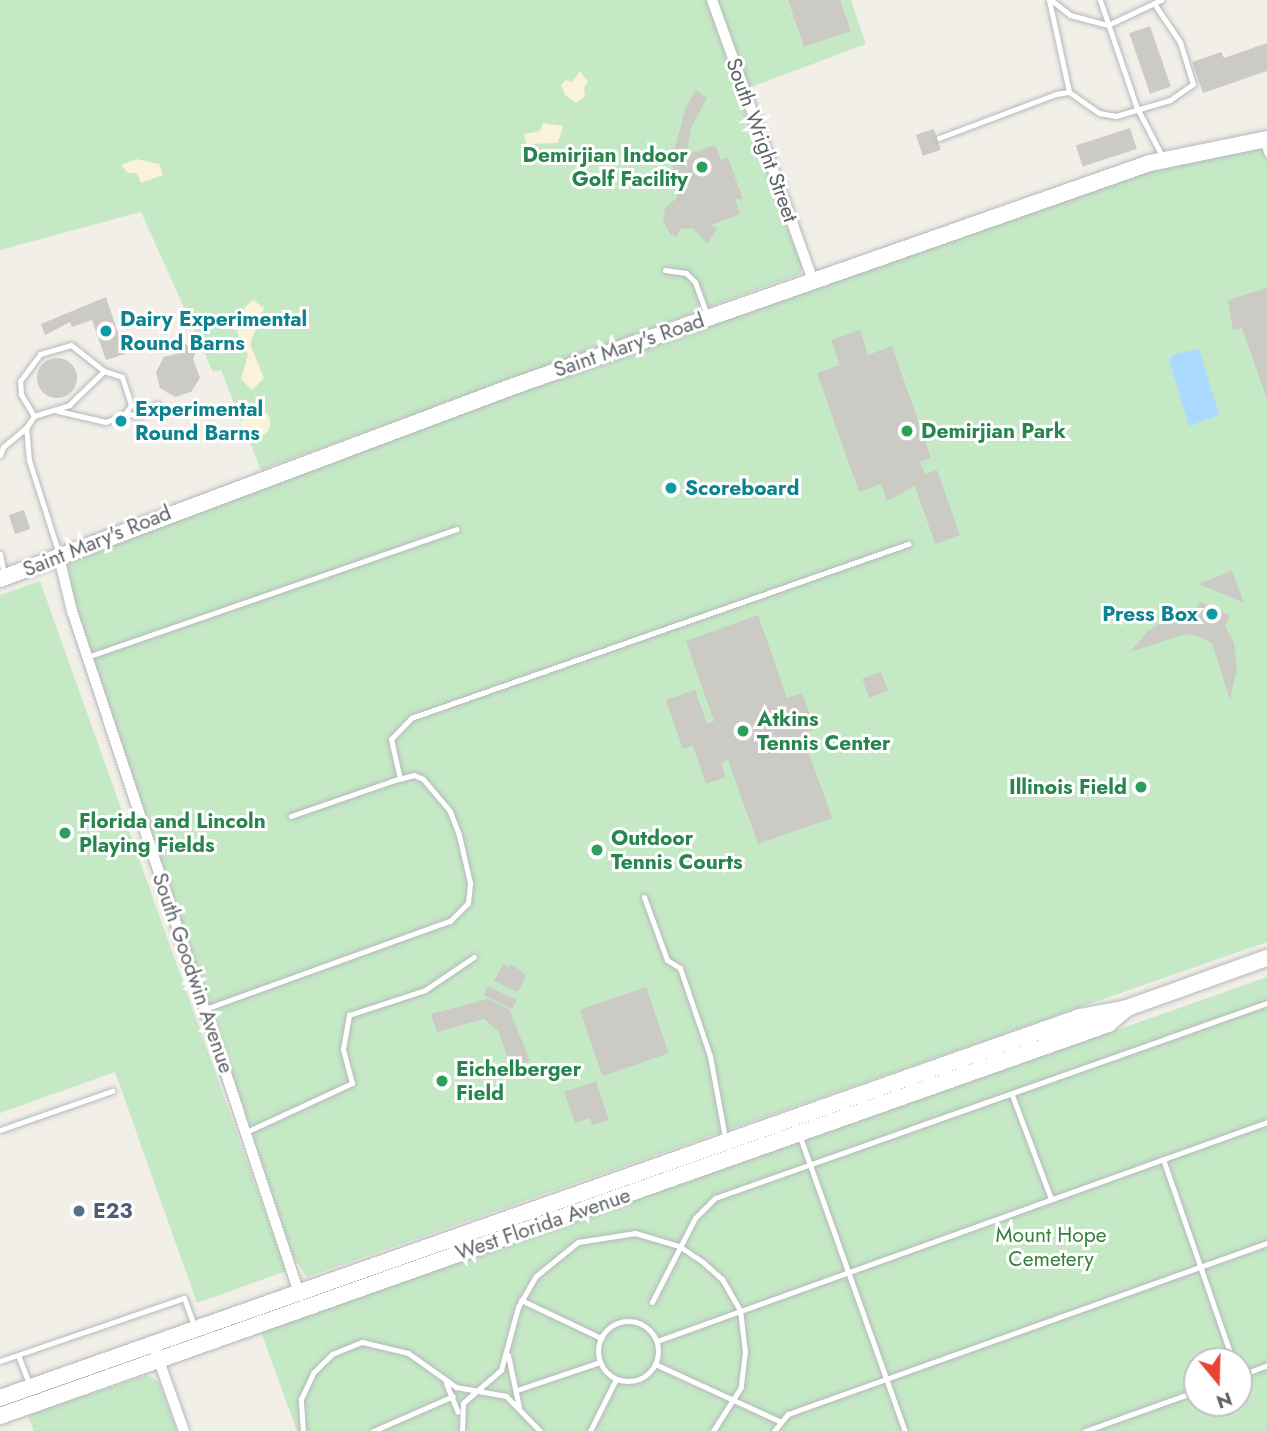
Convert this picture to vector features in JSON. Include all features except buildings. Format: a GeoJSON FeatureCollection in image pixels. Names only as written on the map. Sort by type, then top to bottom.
{"type":"FeatureCollection","features":[{"type":"Feature","properties":{"kind":"main road","name":"Saint Mary's Road"},"geometry":{"type":"LineString","coordinates":[[2,578],[158,516],[813,280],[1164,159],[1265,144]]}},
{"type":"Feature","properties":{"kind":"main road"},"geometry":{"type":"LineString","coordinates":[[1083,1024],[1267,958]]}},
{"type":"Feature","properties":{"kind":"main road","name":"West Florida Avenue"},"geometry":{"type":"LineString","coordinates":[[0,1398],[33,1396],[159,1361],[729,1150],[1083,1024]]}},
{"type":"Feature","properties":{"kind":"main road","name":"West Florida Avenue"},"geometry":{"type":"LineString","coordinates":[[0,1416],[33,1396],[153,1344],[299,1292],[729,1150],[799,1134],[1083,1024]]}},
{"type":"Feature","properties":{"kind":"street","name":"South Wright Street"},"geometry":{"type":"LineString","coordinates":[[712,0],[813,280]]}},
{"type":"Feature","properties":{"kind":"street","name":"South Goodwin Avenue"},"geometry":{"type":"LineString","coordinates":[[59,557],[87,657],[305,1308]]}},
{"type":"Feature","properties":{"kind":"street"},"geometry":{"type":"LineString","coordinates":[[153,1344],[184,1431]]}},
{"type":"Feature","properties":{"kind":"lane"},"geometry":{"type":"LineString","coordinates":[[1050,0],[1070,15],[1108,24],[1161,0]]}},
{"type":"Feature","properties":{"kind":"lane"},"geometry":{"type":"LineString","coordinates":[[1050,0],[1069,92],[1099,113],[1116,116],[1170,100],[1192,84],[1180,42],[1155,5]]}},
{"type":"Feature","properties":{"kind":"lane"},"geometry":{"type":"LineString","coordinates":[[1100,0],[1152,145],[1164,159]]}},
{"type":"Feature","properties":{"kind":"lane"},"geometry":{"type":"LineString","coordinates":[[939,138],[1069,92]]}},
{"type":"Feature","properties":{"kind":"lane"},"geometry":{"type":"LineString","coordinates":[[665,270],[686,273],[695,282],[708,318]]}},
{"type":"Feature","properties":{"kind":"lane"},"geometry":{"type":"LineString","coordinates":[[34,416],[21,394],[20,381],[40,354],[71,345],[104,371],[122,377],[131,405],[125,414]]}},
{"type":"Feature","properties":{"kind":"lane"},"geometry":{"type":"LineString","coordinates":[[58,411],[104,371]]}},
{"type":"Feature","properties":{"kind":"lane"},"geometry":{"type":"LineString","coordinates":[[0,455],[3,447],[26,428],[34,416],[58,411],[106,422],[125,414],[141,415],[158,404]]}},
{"type":"Feature","properties":{"kind":"lane"},"geometry":{"type":"LineString","coordinates":[[26,428],[29,460],[59,557]]}},
{"type":"Feature","properties":{"kind":"lane"},"geometry":{"type":"LineString","coordinates":[[87,657],[457,529]]}},
{"type":"Feature","properties":{"kind":"lane"},"geometry":{"type":"LineString","coordinates":[[400,779],[391,739],[411,718],[908,544]]}},
{"type":"Feature","properties":{"kind":"lane"},"geometry":{"type":"LineString","coordinates":[[0,554],[2,578]]}},
{"type":"Feature","properties":{"kind":"lane"},"geometry":{"type":"LineString","coordinates":[[205,1009],[462,914],[470,883],[450,811],[423,779],[414,775],[291,816]]}},
{"type":"Feature","properties":{"kind":"lane"},"geometry":{"type":"LineString","coordinates":[[644,897],[667,960],[680,968],[710,1056],[729,1150]]}},
{"type":"Feature","properties":{"kind":"lane"},"geometry":{"type":"LineString","coordinates":[[246,1132],[352,1083],[343,1049],[349,1015],[425,990],[474,957]]}},
{"type":"Feature","properties":{"kind":"lane"},"geometry":{"type":"LineString","coordinates":[[652,1302],[695,1218],[715,1198],[1267,1003]]}},
{"type":"Feature","properties":{"kind":"lane"},"geometry":{"type":"LineString","coordinates":[[0,1130],[112,1091]]}},
{"type":"Feature","properties":{"kind":"lane"},"geometry":{"type":"LineString","coordinates":[[1012,1095],[1051,1199]]}},
{"type":"Feature","properties":{"kind":"lane"},"geometry":{"type":"LineString","coordinates":[[657,1341],[846,1270],[1267,1122]]}},
{"type":"Feature","properties":{"kind":"lane"},"geometry":{"type":"LineString","coordinates":[[799,1134],[905,1431]]}},
{"type":"Feature","properties":{"kind":"lane"},"geometry":{"type":"LineString","coordinates":[[1163,1159],[1228,1347]]}},
{"type":"Feature","properties":{"kind":"lane"},"geometry":{"type":"LineString","coordinates":[[460,1419],[463,1403],[498,1376],[508,1355],[521,1300],[536,1276],[578,1242],[635,1233],[679,1246],[722,1279],[740,1310],[744,1371],[735,1400],[713,1431]]}},
{"type":"Feature","properties":{"kind":"lane"},"geometry":{"type":"LineString","coordinates":[[774,1431],[779,1421],[886,1380],[1267,1244]]}},
{"type":"Feature","properties":{"kind":"lane"},"geometry":{"type":"LineString","coordinates":[[0,1361],[184,1298],[196,1329]]}},
{"type":"Feature","properties":{"kind":"lane"},"geometry":{"type":"LineString","coordinates":[[521,1300],[601,1338]]}},
{"type":"Feature","properties":{"kind":"lane"},"geometry":{"type":"LineString","coordinates":[[626,1320],[645,1325],[657,1341],[655,1364],[636,1380],[616,1378],[600,1362],[601,1338],[608,1328],[626,1320]]}},
{"type":"Feature","properties":{"kind":"lane"},"geometry":{"type":"LineString","coordinates":[[303,1431],[300,1412],[305,1386],[320,1365],[348,1345],[372,1342],[391,1346],[456,1387],[506,1395],[540,1431]]}},
{"type":"Feature","properties":{"kind":"lane"},"geometry":{"type":"LineString","coordinates":[[18,1355],[33,1396]]}},
{"type":"Feature","properties":{"kind":"lane"},"geometry":{"type":"LineString","coordinates":[[508,1355],[519,1407]]}},
{"type":"Feature","properties":{"kind":"lane"},"geometry":{"type":"LineString","coordinates":[[517,1390],[600,1362]]}},
{"type":"Feature","properties":{"kind":"lane"},"geometry":{"type":"LineString","coordinates":[[655,1364],[779,1421]]}},
{"type":"Feature","properties":{"kind":"lane"},"geometry":{"type":"LineString","coordinates":[[442,1378],[453,1396],[462,1431]]}},
{"type":"Feature","properties":{"kind":"lane"},"geometry":{"type":"LineString","coordinates":[[590,1431],[616,1378]]}},
{"type":"Feature","properties":{"kind":"lane"},"geometry":{"type":"LineString","coordinates":[[373,1431],[453,1396]]}},
{"type":"Feature","properties":{"kind":"lane"},"geometry":{"type":"LineString","coordinates":[[1085,1431],[1183,1396]]}},
{"type":"Feature","properties":{"kind":"green space"},"geometry":{"type":"Polygon","coordinates":[[[0,0],[851,0],[866,44],[738,92],[802,267],[800,274],[261,470],[221,370],[213,372],[141,212],[0,250],[0,0]]]}},
{"type":"Feature","properties":{"kind":"green space"},"geometry":{"type":"Polygon","coordinates":[[[1267,146],[1267,942],[307,1277],[293,1256],[68,581],[65,565],[69,559],[364,447],[1164,165],[1267,146]]]}},
{"type":"Feature","properties":{"kind":"green space","name":"Florida and Lincoln Playing Fields"},"geometry":{"type":"Polygon","coordinates":[[[40,581],[286,1271],[197,1303],[115,1072],[0,1113],[0,595],[40,581]]]}},
{"type":"Feature","properties":{"kind":"green space","name":"Mount Hope Cemetery"},"geometry":{"type":"Polygon","coordinates":[[[1267,977],[1267,1431],[297,1431],[261,1332],[1267,977]]]}},
{"type":"Feature","properties":{"kind":"green space"},"geometry":{"type":"Polygon","coordinates":[[[147,1375],[159,1382],[177,1431],[34,1431],[28,1415],[147,1375]]]}},
{"type":"Feature","properties":{"kind":"sand"},"geometry":{"type":"Polygon","coordinates":[[[580,71],[588,82],[584,87],[585,97],[576,103],[565,95],[561,85],[566,80],[572,82],[580,71]]]}},
{"type":"Feature","properties":{"kind":"sand"},"geometry":{"type":"Polygon","coordinates":[[[543,123],[563,126],[558,143],[526,144],[524,134],[540,131],[543,123]]]}},
{"type":"Feature","properties":{"kind":"sand"},"geometry":{"type":"Polygon","coordinates":[[[136,159],[159,164],[163,175],[141,183],[137,173],[128,173],[121,165],[136,159]]]}},
{"type":"Feature","properties":{"kind":"sand"},"geometry":{"type":"Polygon","coordinates":[[[253,300],[264,308],[250,344],[264,378],[252,390],[241,379],[248,355],[236,329],[240,312],[253,300]]]}},
{"type":"Feature","properties":{"kind":"sand"},"geometry":{"type":"Polygon","coordinates":[[[256,409],[266,413],[270,423],[266,433],[256,437],[246,433],[242,423],[246,413],[256,409]]]}},
{"type":"Feature","properties":{"kind":"water"},"geometry":{"type":"Polygon","coordinates":[[[1199,349],[1219,415],[1189,426],[1169,360],[1175,354],[1199,349]]]}},
{"type":"Feature","properties":{"kind":"place","name":"Demirjian Indoor Golf Facility"},"geometry":{"type":"Point","coordinates":[702,167]}},
{"type":"Feature","properties":{"kind":"place","name":"Dairy Experimental Round Barns"},"geometry":{"type":"Point","coordinates":[106,331]}},
{"type":"Feature","properties":{"kind":"place","name":"Experimental Round Barns"},"geometry":{"type":"Point","coordinates":[121,421]}},
{"type":"Feature","properties":{"kind":"place","name":"Demirjian Park"},"geometry":{"type":"Point","coordinates":[907,431]}},
{"type":"Feature","properties":{"kind":"place","name":"Scoreboard"},"geometry":{"type":"Point","coordinates":[671,488]}},
{"type":"Feature","properties":{"kind":"place","name":"Press Box"},"geometry":{"type":"Point","coordinates":[1212,614]}},
{"type":"Feature","properties":{"kind":"place","name":"Atkins Tennis Center"},"geometry":{"type":"Point","coordinates":[743,731]}},
{"type":"Feature","properties":{"kind":"place","name":"Illinois Field"},"geometry":{"type":"Point","coordinates":[1141,787]}},
{"type":"Feature","properties":{"kind":"place","name":"Florida and Lincoln Playing Fields"},"geometry":{"type":"Point","coordinates":[65,833]}},
{"type":"Feature","properties":{"kind":"place","name":"Outdoor Tennis Courts"},"geometry":{"type":"Point","coordinates":[597,850]}},
{"type":"Feature","properties":{"kind":"place","name":"Eichelberger Field"},"geometry":{"type":"Point","coordinates":[442,1081]}},
{"type":"Feature","properties":{"kind":"place","name":"E23"},"geometry":{"type":"Point","coordinates":[79,1211]}}]}
